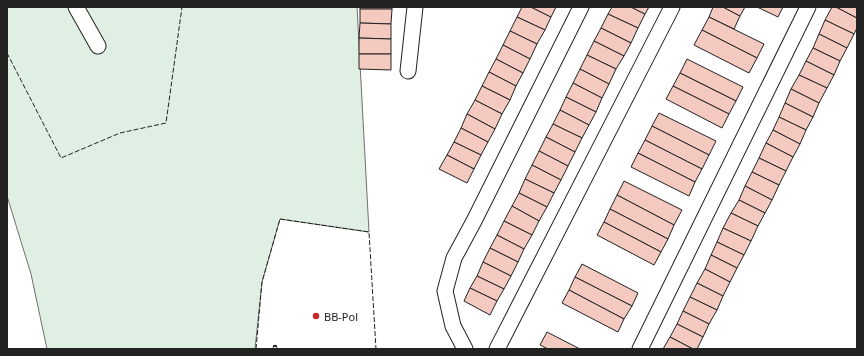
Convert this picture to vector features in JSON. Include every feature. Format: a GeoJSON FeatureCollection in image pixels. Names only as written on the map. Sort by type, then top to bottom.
{"type":"FeatureCollection","features":[{"type":"Feature","properties":{"kind":"lane"},"geometry":{"type":"LineString","coordinates":[[76,7],[98,46]]}},
{"type":"Feature","properties":{"kind":"lane"},"geometry":{"type":"LineString","coordinates":[[408,71],[415,7]]}},
{"type":"Feature","properties":{"kind":"lane"},"geometry":{"type":"LineString","coordinates":[[465,349],[453,326],[445,291],[454,258],[581,7]]}},
{"type":"Feature","properties":{"kind":"lane"},"geometry":{"type":"LineString","coordinates":[[497,349],[672,7]]}},
{"type":"Feature","properties":{"kind":"lane"},"geometry":{"type":"LineString","coordinates":[[640,349],[808,7]]}},
{"type":"Feature","properties":{"kind":"green space"},"geometry":{"type":"Polygon","coordinates":[[[7,7],[357,7],[369,232],[280,219],[262,282],[255,349],[47,349],[31,274],[7,196],[7,7]]]}},
{"type":"Feature","properties":{"kind":"building"},"geometry":{"type":"Polygon","coordinates":[[[360,7],[392,7],[392,9],[360,9],[360,7]]]}},
{"type":"Feature","properties":{"kind":"building"},"geometry":{"type":"Polygon","coordinates":[[[522,7],[531,7],[551,17],[545,30],[517,17],[522,7]]]}},
{"type":"Feature","properties":{"kind":"building"},"geometry":{"type":"Polygon","coordinates":[[[531,7],[556,7],[551,17],[531,7]]]}},
{"type":"Feature","properties":{"kind":"building"},"geometry":{"type":"Polygon","coordinates":[[[612,7],[631,7],[645,14],[638,28],[608,14],[612,7]]]}},
{"type":"Feature","properties":{"kind":"building"},"geometry":{"type":"Polygon","coordinates":[[[631,7],[649,7],[645,14],[631,7]]]}},
{"type":"Feature","properties":{"kind":"building"},"geometry":{"type":"Polygon","coordinates":[[[713,7],[723,7],[740,16],[734,29],[709,17],[713,7]]]}},
{"type":"Feature","properties":{"kind":"building"},"geometry":{"type":"Polygon","coordinates":[[[723,7],[745,7],[740,16],[723,7]]]}},
{"type":"Feature","properties":{"kind":"building"},"geometry":{"type":"Polygon","coordinates":[[[757,7],[783,7],[778,17],[757,7]]]}},
{"type":"Feature","properties":{"kind":"building"},"geometry":{"type":"Polygon","coordinates":[[[832,7],[836,7],[857,18],[857,28],[854,34],[825,20],[832,7]]]}},
{"type":"Feature","properties":{"kind":"building"},"geometry":{"type":"Polygon","coordinates":[[[836,7],[857,7],[857,18],[836,7]]]}},
{"type":"Feature","properties":{"kind":"building"},"geometry":{"type":"Polygon","coordinates":[[[360,9],[392,9],[391,24],[360,23],[360,9]]]}},
{"type":"Feature","properties":{"kind":"building"},"geometry":{"type":"Polygon","coordinates":[[[608,14],[638,28],[631,43],[601,28],[608,14]]]}},
{"type":"Feature","properties":{"kind":"building"},"geometry":{"type":"Polygon","coordinates":[[[517,17],[545,30],[537,44],[510,31],[517,17]]]}},
{"type":"Feature","properties":{"kind":"building"},"geometry":{"type":"Polygon","coordinates":[[[709,17],[764,44],[757,58],[702,30],[709,17]]]}},
{"type":"Feature","properties":{"kind":"building"},"geometry":{"type":"Polygon","coordinates":[[[825,20],[854,34],[847,48],[819,34],[825,20]]]}},
{"type":"Feature","properties":{"kind":"building"},"geometry":{"type":"Polygon","coordinates":[[[360,23],[391,24],[391,39],[359,38],[360,23]]]}},
{"type":"Feature","properties":{"kind":"building"},"geometry":{"type":"Polygon","coordinates":[[[601,28],[631,43],[624,56],[594,41],[601,28]]]}},
{"type":"Feature","properties":{"kind":"building"},"geometry":{"type":"Polygon","coordinates":[[[702,30],[757,58],[749,73],[694,45],[702,30]]]}},
{"type":"Feature","properties":{"kind":"building"},"geometry":{"type":"Polygon","coordinates":[[[510,31],[537,44],[530,59],[503,45],[510,31]]]}},
{"type":"Feature","properties":{"kind":"building"},"geometry":{"type":"Polygon","coordinates":[[[819,34],[847,48],[840,61],[813,48],[819,34]]]}},
{"type":"Feature","properties":{"kind":"building"},"geometry":{"type":"Polygon","coordinates":[[[359,38],[391,39],[391,54],[359,54],[359,38]]]}},
{"type":"Feature","properties":{"kind":"building"},"geometry":{"type":"Polygon","coordinates":[[[594,41],[624,56],[616,69],[587,55],[594,41]]]}},
{"type":"Feature","properties":{"kind":"building"},"geometry":{"type":"Polygon","coordinates":[[[503,45],[530,59],[523,73],[496,59],[503,45]]]}},
{"type":"Feature","properties":{"kind":"building"},"geometry":{"type":"Polygon","coordinates":[[[813,48],[840,61],[834,75],[806,61],[813,48]]]}},
{"type":"Feature","properties":{"kind":"building"},"geometry":{"type":"Polygon","coordinates":[[[359,54],[391,54],[391,70],[359,69],[359,54]]]}},
{"type":"Feature","properties":{"kind":"building"},"geometry":{"type":"Polygon","coordinates":[[[587,55],[616,69],[609,84],[580,69],[587,55]]]}},
{"type":"Feature","properties":{"kind":"building"},"geometry":{"type":"Polygon","coordinates":[[[496,59],[523,73],[516,86],[489,72],[496,59]]]}},
{"type":"Feature","properties":{"kind":"building"},"geometry":{"type":"Polygon","coordinates":[[[687,59],[743,87],[736,101],[680,73],[687,59]]]}},
{"type":"Feature","properties":{"kind":"building"},"geometry":{"type":"Polygon","coordinates":[[[806,61],[834,75],[827,88],[799,75],[806,61]]]}},
{"type":"Feature","properties":{"kind":"building"},"geometry":{"type":"Polygon","coordinates":[[[580,69],[609,84],[602,98],[573,83],[580,69]]]}},
{"type":"Feature","properties":{"kind":"building"},"geometry":{"type":"Polygon","coordinates":[[[489,72],[516,86],[510,100],[482,86],[489,72]]]}},
{"type":"Feature","properties":{"kind":"building"},"geometry":{"type":"Polygon","coordinates":[[[680,73],[736,101],[729,114],[673,86],[680,73]]]}},
{"type":"Feature","properties":{"kind":"building"},"geometry":{"type":"Polygon","coordinates":[[[799,75],[827,88],[819,103],[791,89],[799,75]]]}},
{"type":"Feature","properties":{"kind":"building"},"geometry":{"type":"Polygon","coordinates":[[[573,83],[602,98],[596,112],[566,97],[573,83]]]}},
{"type":"Feature","properties":{"kind":"building"},"geometry":{"type":"Polygon","coordinates":[[[482,86],[510,100],[502,114],[475,100],[482,86]]]}},
{"type":"Feature","properties":{"kind":"building"},"geometry":{"type":"Polygon","coordinates":[[[673,86],[729,114],[722,128],[666,99],[673,86]]]}},
{"type":"Feature","properties":{"kind":"building"},"geometry":{"type":"Polygon","coordinates":[[[791,89],[819,103],[813,117],[785,103],[791,89]]]}},
{"type":"Feature","properties":{"kind":"building"},"geometry":{"type":"Polygon","coordinates":[[[566,97],[596,112],[589,125],[560,110],[566,97]]]}},
{"type":"Feature","properties":{"kind":"building"},"geometry":{"type":"Polygon","coordinates":[[[475,100],[502,114],[495,129],[467,114],[475,100]]]}},
{"type":"Feature","properties":{"kind":"building"},"geometry":{"type":"Polygon","coordinates":[[[785,103],[813,117],[806,130],[779,117],[785,103]]]}},
{"type":"Feature","properties":{"kind":"building"},"geometry":{"type":"Polygon","coordinates":[[[560,110],[589,125],[582,138],[553,124],[560,110]]]}},
{"type":"Feature","properties":{"kind":"building"},"geometry":{"type":"Polygon","coordinates":[[[659,113],[716,141],[709,155],[652,126],[659,113]]]}},
{"type":"Feature","properties":{"kind":"building"},"geometry":{"type":"Polygon","coordinates":[[[467,114],[495,129],[488,142],[461,128],[467,114]]]}},
{"type":"Feature","properties":{"kind":"building"},"geometry":{"type":"Polygon","coordinates":[[[779,117],[806,130],[800,144],[773,130],[779,117]]]}},
{"type":"Feature","properties":{"kind":"building"},"geometry":{"type":"Polygon","coordinates":[[[553,124],[582,138],[575,152],[546,137],[553,124]]]}},
{"type":"Feature","properties":{"kind":"building"},"geometry":{"type":"Polygon","coordinates":[[[652,126],[709,155],[702,169],[645,140],[652,126]]]}},
{"type":"Feature","properties":{"kind":"building"},"geometry":{"type":"Polygon","coordinates":[[[461,128],[488,142],[481,155],[454,142],[461,128]]]}},
{"type":"Feature","properties":{"kind":"building"},"geometry":{"type":"Polygon","coordinates":[[[773,130],[800,144],[793,157],[766,143],[773,130]]]}},
{"type":"Feature","properties":{"kind":"building"},"geometry":{"type":"Polygon","coordinates":[[[546,137],[575,152],[568,166],[539,151],[546,137]]]}},
{"type":"Feature","properties":{"kind":"building"},"geometry":{"type":"Polygon","coordinates":[[[645,140],[702,169],[695,182],[638,153],[645,140]]]}},
{"type":"Feature","properties":{"kind":"building"},"geometry":{"type":"Polygon","coordinates":[[[454,142],[481,155],[474,169],[447,155],[454,142]]]}},
{"type":"Feature","properties":{"kind":"building"},"geometry":{"type":"Polygon","coordinates":[[[766,143],[793,157],[786,171],[759,158],[766,143]]]}},
{"type":"Feature","properties":{"kind":"building"},"geometry":{"type":"Polygon","coordinates":[[[539,151],[568,166],[561,180],[532,165],[539,151]]]}},
{"type":"Feature","properties":{"kind":"building"},"geometry":{"type":"Polygon","coordinates":[[[638,153],[695,182],[689,196],[631,167],[638,153]]]}},
{"type":"Feature","properties":{"kind":"building"},"geometry":{"type":"Polygon","coordinates":[[[447,155],[474,169],[467,183],[439,169],[447,155]]]}},
{"type":"Feature","properties":{"kind":"building"},"geometry":{"type":"Polygon","coordinates":[[[759,158],[786,171],[779,185],[752,172],[759,158]]]}},
{"type":"Feature","properties":{"kind":"building"},"geometry":{"type":"Polygon","coordinates":[[[532,165],[561,180],[554,193],[525,179],[532,165]]]}},
{"type":"Feature","properties":{"kind":"building"},"geometry":{"type":"Polygon","coordinates":[[[752,172],[779,185],[772,200],[745,186],[752,172]]]}},
{"type":"Feature","properties":{"kind":"building"},"geometry":{"type":"Polygon","coordinates":[[[525,179],[554,193],[547,207],[519,193],[525,179]]]}},
{"type":"Feature","properties":{"kind":"building"},"geometry":{"type":"Polygon","coordinates":[[[624,181],[682,210],[674,225],[617,195],[624,181]]]}},
{"type":"Feature","properties":{"kind":"building"},"geometry":{"type":"Polygon","coordinates":[[[745,186],[772,200],[765,213],[739,200],[745,186]]]}},
{"type":"Feature","properties":{"kind":"building"},"geometry":{"type":"Polygon","coordinates":[[[519,193],[547,207],[539,221],[512,206],[519,193]]]}},
{"type":"Feature","properties":{"kind":"building"},"geometry":{"type":"Polygon","coordinates":[[[617,195],[674,225],[668,239],[610,209],[617,195]]]}},
{"type":"Feature","properties":{"kind":"building"},"geometry":{"type":"Polygon","coordinates":[[[739,200],[765,213],[758,226],[731,213],[739,200]]]}},
{"type":"Feature","properties":{"kind":"building"},"geometry":{"type":"Polygon","coordinates":[[[512,206],[539,221],[532,235],[504,221],[512,206]]]}},
{"type":"Feature","properties":{"kind":"building"},"geometry":{"type":"Polygon","coordinates":[[[610,209],[668,239],[661,252],[604,222],[610,209]]]}},
{"type":"Feature","properties":{"kind":"building"},"geometry":{"type":"Polygon","coordinates":[[[731,213],[758,226],[751,241],[723,228],[731,213]]]}},
{"type":"Feature","properties":{"kind":"building"},"geometry":{"type":"Polygon","coordinates":[[[504,221],[532,235],[524,249],[497,235],[504,221]]]}},
{"type":"Feature","properties":{"kind":"building"},"geometry":{"type":"Polygon","coordinates":[[[604,222],[661,252],[654,265],[597,235],[604,222]]]}},
{"type":"Feature","properties":{"kind":"building"},"geometry":{"type":"Polygon","coordinates":[[[723,228],[751,241],[744,255],[717,242],[723,228]]]}},
{"type":"Feature","properties":{"kind":"building"},"geometry":{"type":"Polygon","coordinates":[[[497,235],[524,249],[518,262],[490,248],[497,235]]]}},
{"type":"Feature","properties":{"kind":"building"},"geometry":{"type":"Polygon","coordinates":[[[717,242],[744,255],[737,268],[711,255],[717,242]]]}},
{"type":"Feature","properties":{"kind":"building"},"geometry":{"type":"Polygon","coordinates":[[[490,248],[518,262],[511,276],[483,262],[490,248]]]}},
{"type":"Feature","properties":{"kind":"building"},"geometry":{"type":"Polygon","coordinates":[[[711,255],[737,268],[730,282],[705,269],[711,255]]]}},
{"type":"Feature","properties":{"kind":"building"},"geometry":{"type":"Polygon","coordinates":[[[483,262],[511,276],[504,289],[477,276],[483,262]]]}},
{"type":"Feature","properties":{"kind":"building"},"geometry":{"type":"Polygon","coordinates":[[[582,264],[638,293],[632,306],[575,277],[582,264]]]}},
{"type":"Feature","properties":{"kind":"building"},"geometry":{"type":"Polygon","coordinates":[[[705,269],[730,282],[723,296],[697,283],[705,269]]]}},
{"type":"Feature","properties":{"kind":"building"},"geometry":{"type":"Polygon","coordinates":[[[477,276],[504,289],[497,301],[470,288],[477,276]]]}},
{"type":"Feature","properties":{"kind":"building"},"geometry":{"type":"Polygon","coordinates":[[[575,277],[632,306],[624,319],[569,290],[575,277]]]}},
{"type":"Feature","properties":{"kind":"building"},"geometry":{"type":"Polygon","coordinates":[[[697,283],[723,296],[717,310],[690,297],[697,283]]]}},
{"type":"Feature","properties":{"kind":"building"},"geometry":{"type":"Polygon","coordinates":[[[470,288],[497,301],[490,315],[464,301],[470,288]]]}},
{"type":"Feature","properties":{"kind":"building"},"geometry":{"type":"Polygon","coordinates":[[[569,290],[624,319],[618,332],[562,303],[569,290]]]}},
{"type":"Feature","properties":{"kind":"building"},"geometry":{"type":"Polygon","coordinates":[[[690,297],[717,310],[709,324],[683,311],[690,297]]]}},
{"type":"Feature","properties":{"kind":"building"},"geometry":{"type":"Polygon","coordinates":[[[683,311],[709,324],[703,337],[677,324],[683,311]]]}},
{"type":"Feature","properties":{"kind":"building"},"geometry":{"type":"Polygon","coordinates":[[[677,324],[703,337],[697,349],[693,349],[670,337],[677,324]]]}},
{"type":"Feature","properties":{"kind":"building"},"geometry":{"type":"Polygon","coordinates":[[[547,332],[580,349],[548,349],[540,345],[547,332]]]}},
{"type":"Feature","properties":{"kind":"building"},"geometry":{"type":"Polygon","coordinates":[[[670,337],[693,349],[663,349],[670,337]]]}},
{"type":"Feature","properties":{"kind":"fence"},"geometry":{"type":"LineString","coordinates":[[7,53],[61,158],[120,133],[166,123],[182,7]]}},
{"type":"Feature","properties":{"kind":"fence"},"geometry":{"type":"LineString","coordinates":[[256,349],[262,282],[280,219],[369,232],[376,349]]}},
{"type":"Feature","properties":{"kind":"place","name":"BB-Pol"},"geometry":{"type":"Point","coordinates":[316,316]}}]}
